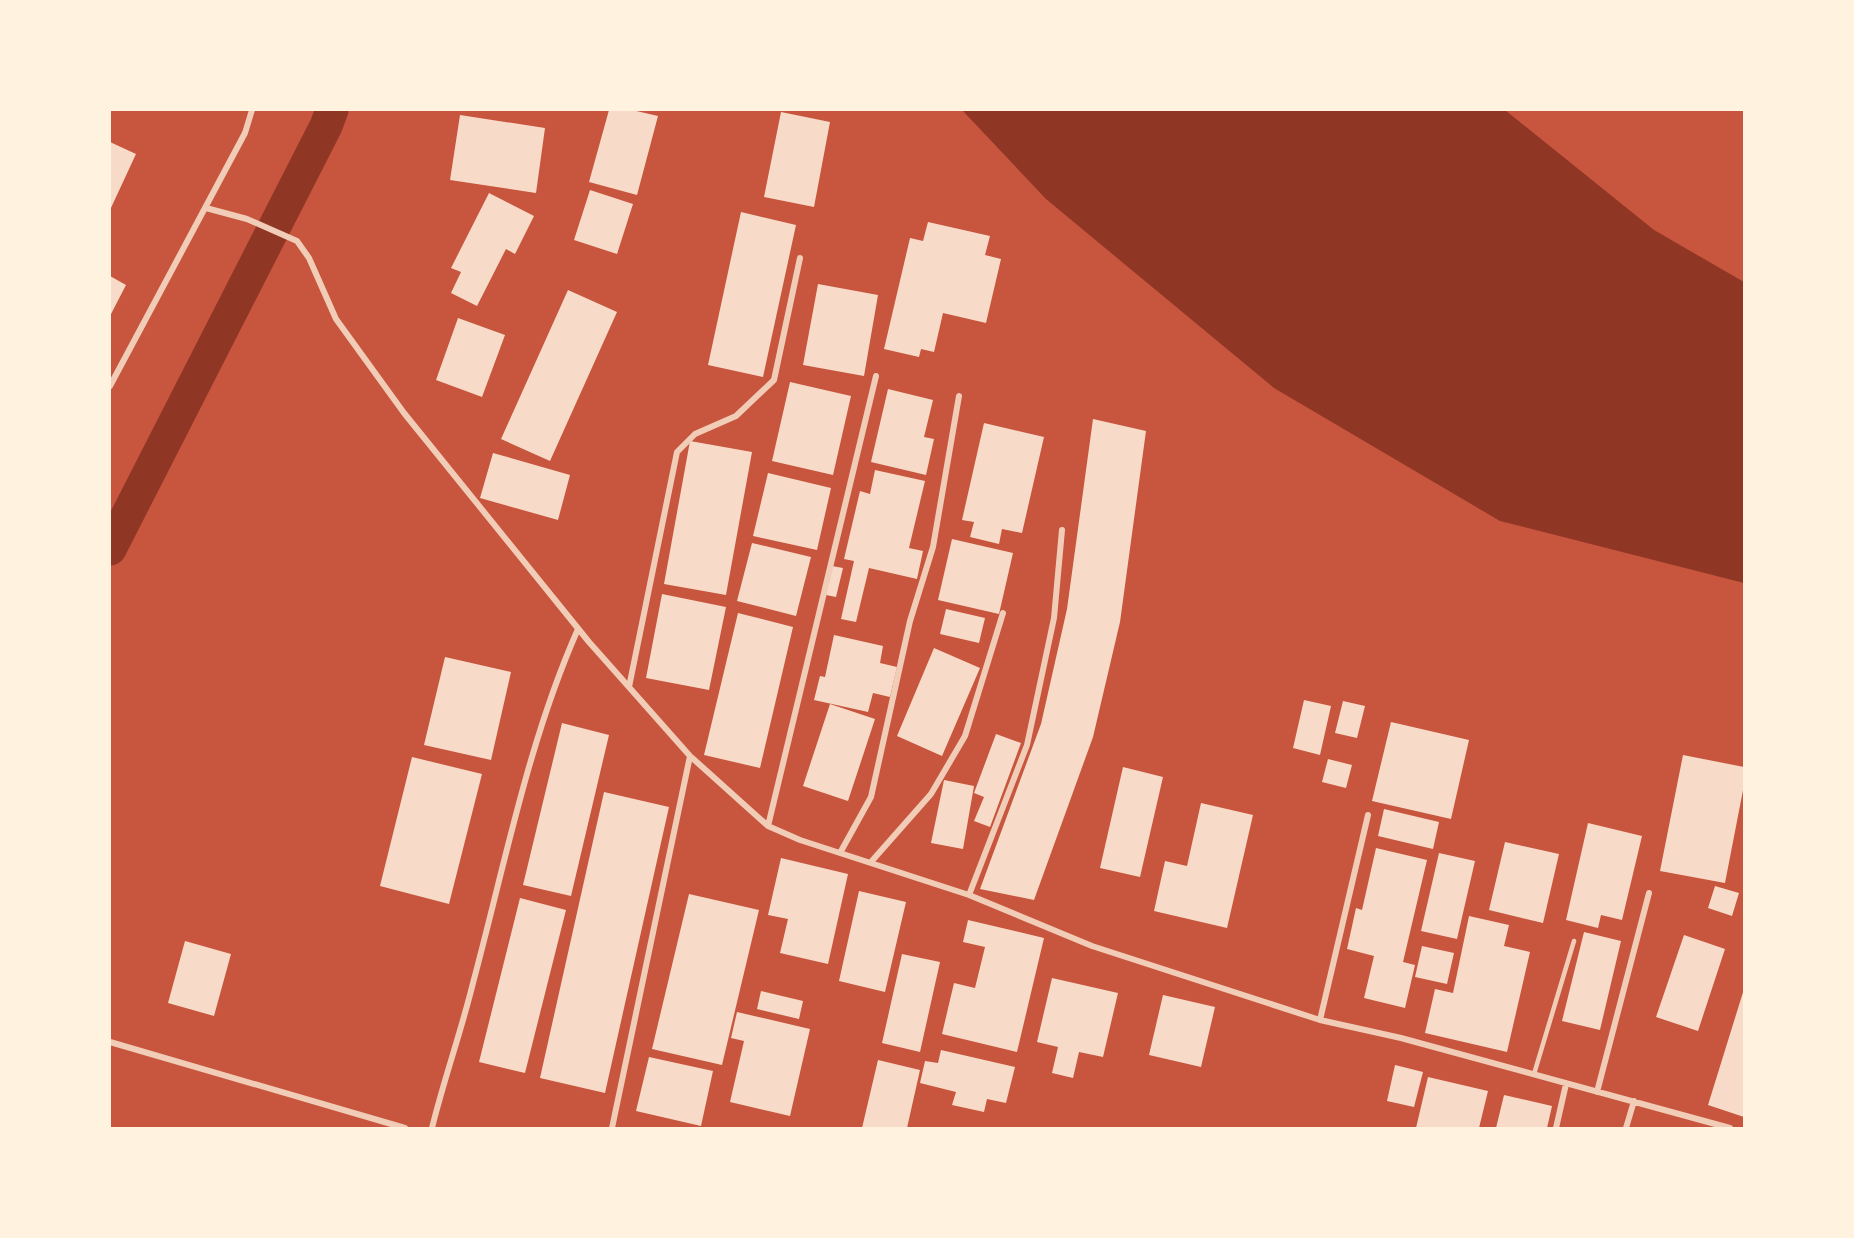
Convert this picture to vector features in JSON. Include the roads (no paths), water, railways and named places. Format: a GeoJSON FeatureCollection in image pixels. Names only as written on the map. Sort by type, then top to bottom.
{"type":"FeatureCollection","features":[{"type":"Feature","properties":{"kind":"street"},"geometry":{"type":"LineString","coordinates":[[110,386],[245,134],[252,110]]}},
{"type":"Feature","properties":{"kind":"street"},"geometry":{"type":"LineString","coordinates":[[206,208],[247,219],[297,241],[309,258],[336,319],[404,413],[578,629],[629,687],[690,756],[768,826],[840,853],[969,895],[1092,946],[1320,1020],[1401,1038],[1730,1128]]}},
{"type":"Feature","properties":{"kind":"street"},"geometry":{"type":"LineString","coordinates":[[629,687],[677,452],[695,434],[736,416],[774,380],[800,258]]}},
{"type":"Feature","properties":{"kind":"street"},"geometry":{"type":"LineString","coordinates":[[768,826],[876,376]]}},
{"type":"Feature","properties":{"kind":"street"},"geometry":{"type":"LineString","coordinates":[[840,853],[871,797],[910,621],[933,547],[959,396]]}},
{"type":"Feature","properties":{"kind":"street"},"geometry":{"type":"LineString","coordinates":[[969,895],[1028,745],[1054,618],[1062,530]]}},
{"type":"Feature","properties":{"kind":"street"},"geometry":{"type":"LineString","coordinates":[[871,862],[931,794],[965,736],[1003,612]]}},
{"type":"Feature","properties":{"kind":"street"},"geometry":{"type":"LineString","coordinates":[[432,1128],[447,1067],[473,986],[523,786],[558,672],[578,629]]}},
{"type":"Feature","properties":{"kind":"street"},"geometry":{"type":"LineString","coordinates":[[612,1128],[690,756]]}},
{"type":"Feature","properties":{"kind":"street"},"geometry":{"type":"LineString","coordinates":[[1320,1020],[1368,815]]}},
{"type":"Feature","properties":{"kind":"street"},"geometry":{"type":"LineString","coordinates":[[1597,1092],[1649,893]]}},
{"type":"Feature","properties":{"kind":"street"},"geometry":{"type":"LineString","coordinates":[[110,1042],[405,1128]]}},
{"type":"Feature","properties":{"kind":"street"},"geometry":{"type":"LineString","coordinates":[[1556,1128],[1566,1084]]}},
{"type":"Feature","properties":{"kind":"street"},"geometry":{"type":"LineString","coordinates":[[1626,1128],[1634,1101]]}},
{"type":"Feature","properties":{"kind":"lane"},"geometry":{"type":"LineString","coordinates":[[1534,1074],[1574,941]]}},
{"type":"Feature","properties":{"kind":"waterway"},"geometry":{"type":"LineString","coordinates":[[110,549],[326,126],[332,110]]}}]}
